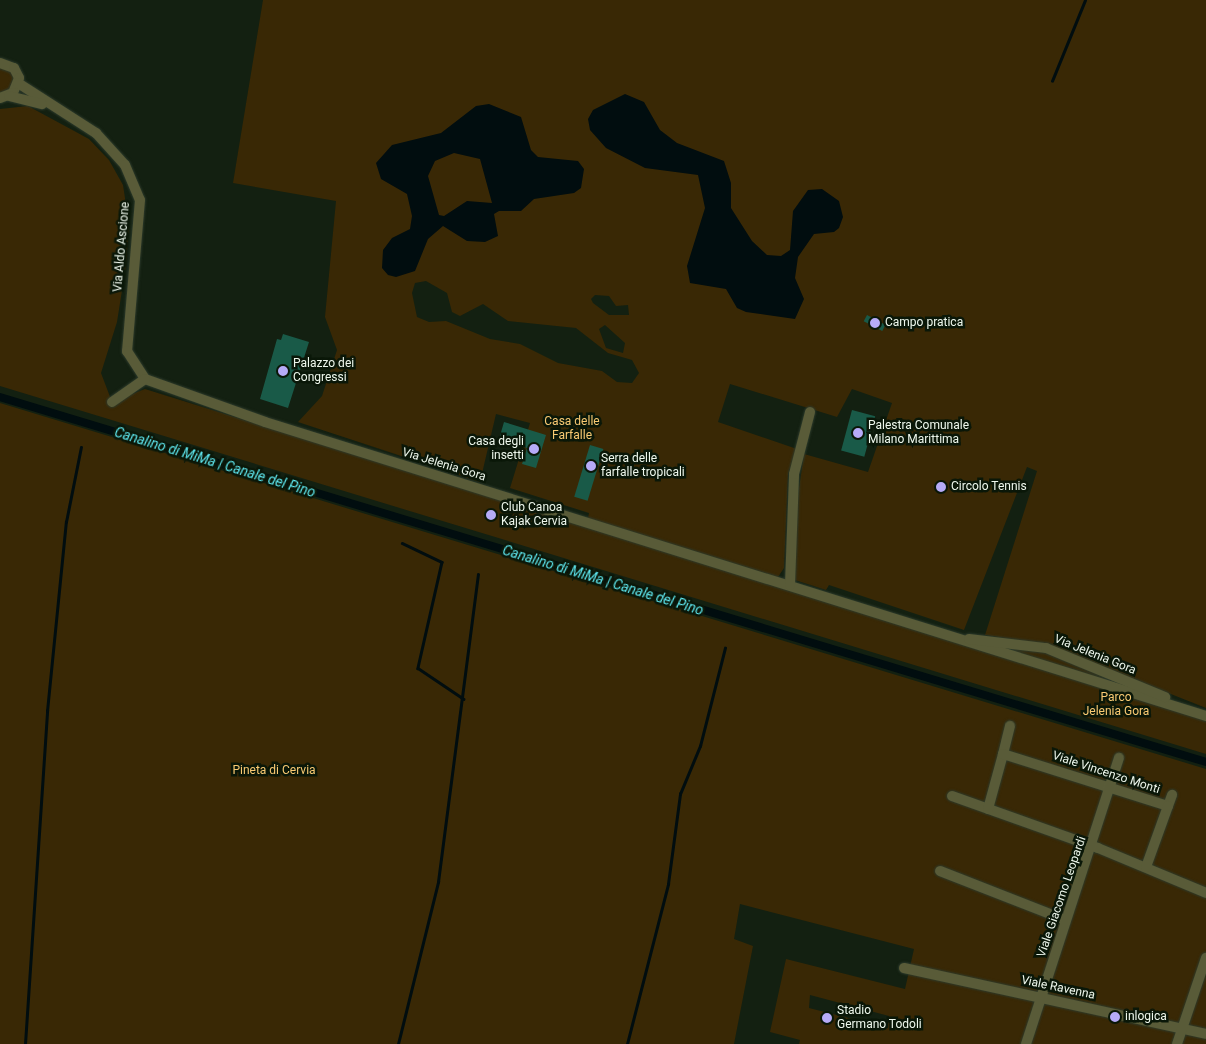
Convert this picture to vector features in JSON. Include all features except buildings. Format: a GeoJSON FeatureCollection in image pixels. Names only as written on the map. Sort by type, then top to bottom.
{"type":"FeatureCollection","features":[{"type":"Feature","properties":{"kind":"street"},"geometry":{"type":"LineString","coordinates":[[0,62],[14,68],[18,83],[5,97]]}},
{"type":"Feature","properties":{"kind":"street","name":"Via Aldo Ascione"},"geometry":{"type":"LineString","coordinates":[[18,83],[111,148],[125,165],[140,200],[127,330],[127,351],[145,379]]}},
{"type":"Feature","properties":{"kind":"street","name":"Via Aldo Ascione"},"geometry":{"type":"LineString","coordinates":[[5,97],[59,110]]}},
{"type":"Feature","properties":{"kind":"street"},"geometry":{"type":"LineString","coordinates":[[112,402],[145,379]]}},
{"type":"Feature","properties":{"kind":"street","name":"Via Jelenia Gora"},"geometry":{"type":"LineString","coordinates":[[145,379],[265,422],[969,639],[1206,715]]}},
{"type":"Feature","properties":{"kind":"street"},"geometry":{"type":"LineString","coordinates":[[790,585],[794,474],[810,412]]}},
{"type":"Feature","properties":{"kind":"street","name":"Via Jelenia Gora"},"geometry":{"type":"LineString","coordinates":[[969,639],[1046,648],[1206,715]]}},
{"type":"Feature","properties":{"kind":"street"},"geometry":{"type":"LineString","coordinates":[[988,809],[1010,726]]}},
{"type":"Feature","properties":{"kind":"street","name":"Viale Vincenzo Monti"},"geometry":{"type":"LineString","coordinates":[[1004,754],[1168,806],[1146,867]]}},
{"type":"Feature","properties":{"kind":"street","name":"Viale Giacomo Leopardi"},"geometry":{"type":"LineString","coordinates":[[1026,1044],[1043,998],[1066,920],[1112,788],[1119,758]]}},
{"type":"Feature","properties":{"kind":"street"},"geometry":{"type":"LineString","coordinates":[[1168,806],[1172,795]]}},
{"type":"Feature","properties":{"kind":"street"},"geometry":{"type":"LineString","coordinates":[[952,796],[1093,846],[1206,892]]}},
{"type":"Feature","properties":{"kind":"street"},"geometry":{"type":"LineString","coordinates":[[940,871],[1066,920]]}},
{"type":"Feature","properties":{"kind":"street"},"geometry":{"type":"LineString","coordinates":[[1177,1044],[1206,958]]}},
{"type":"Feature","properties":{"kind":"street","name":"Viale Ravenna"},"geometry":{"type":"LineString","coordinates":[[904,968],[1206,1034]]}},
{"type":"Feature","properties":{"kind":"green space","name":"Casa delle Farfalle"},"geometry":{"type":"Polygon","coordinates":[[[263,0],[1206,0],[1206,708],[1045,644],[985,635],[1037,471],[1027,467],[964,630],[829,585],[826,590],[795,580],[797,502],[804,454],[868,472],[892,403],[852,389],[837,417],[730,384],[718,422],[797,449],[788,474],[784,568],[778,577],[588,518],[589,513],[510,488],[530,423],[496,414],[480,482],[298,422],[322,396],[337,350],[325,317],[336,201],[233,183],[263,0]],[[426,281],[415,283],[412,293],[417,317],[429,322],[446,321],[490,339],[520,344],[558,363],[602,371],[617,382],[632,383],[639,373],[632,360],[608,353],[576,328],[508,321],[483,304],[460,316],[452,312],[447,293],[426,281]],[[595,295],[591,299],[593,303],[609,315],[629,315],[628,305],[616,306],[609,296],[595,295]],[[605,325],[599,329],[606,348],[623,353],[625,343],[605,325]]]}},
{"type":"Feature","properties":{"kind":"green space"},"geometry":{"type":"Polygon","coordinates":[[[0,67],[11,71],[15,79],[13,87],[0,94],[0,67]]]}},
{"type":"Feature","properties":{"kind":"green space","name":"Parco Jelenia Gora"},"geometry":{"type":"Polygon","coordinates":[[[28,106],[89,139],[109,160],[123,185],[129,224],[126,265],[117,322],[101,373],[112,402],[145,389],[1206,720],[1206,754],[0,386],[0,109],[28,106]]]}},
{"type":"Feature","properties":{"kind":"green space","name":"Pineta di Cervia"},"geometry":{"type":"Polygon","coordinates":[[[0,403],[1206,769],[1206,1044],[799,1044],[800,1040],[770,1032],[786,959],[905,989],[914,949],[740,904],[734,939],[753,946],[734,1044],[0,1044],[0,403]],[[810,995],[809,1008],[888,1028],[889,1016],[810,995]]]}},
{"type":"Feature","properties":{"kind":"green space"},"geometry":{"type":"Polygon","coordinates":[[[977,641],[1048,653],[1168,701],[977,641]]]}},
{"type":"Feature","properties":{"kind":"shaded area"},"geometry":{"type":"Polygon","coordinates":[[[625,94],[644,102],[660,130],[677,143],[724,161],[731,183],[731,208],[752,241],[767,255],[781,256],[790,250],[793,211],[808,190],[822,189],[839,201],[843,217],[839,228],[834,232],[814,234],[798,257],[795,278],[804,299],[795,319],[746,312],[737,308],[726,289],[690,283],[687,266],[705,208],[698,175],[645,168],[606,148],[590,130],[588,119],[593,110],[625,94]]]}},
{"type":"Feature","properties":{"kind":"shaded area"},"geometry":{"type":"Polygon","coordinates":[[[489,104],[521,117],[531,150],[538,157],[578,161],[584,169],[581,188],[574,193],[534,199],[521,211],[499,211],[494,214],[498,236],[485,242],[467,241],[443,226],[428,239],[415,271],[396,277],[388,275],[382,268],[383,250],[392,238],[410,229],[412,216],[407,194],[381,179],[376,163],[392,145],[441,133],[476,106],[489,104]],[[454,153],[435,161],[428,176],[439,215],[444,216],[467,201],[492,203],[480,159],[454,153]]]}},
{"type":"Feature","properties":{"kind":"waterway"},"geometry":{"type":"LineString","coordinates":[[1052,81],[1085,0]]}},
{"type":"Feature","properties":{"kind":"waterway","name":"Canalino di MiMa | Canale del Pino"},"geometry":{"type":"LineString","coordinates":[[0,397],[1206,762]]}},
{"type":"Feature","properties":{"kind":"waterway"},"geometry":{"type":"LineString","coordinates":[[25,1044],[47,711],[66,522],[81,447]]}},
{"type":"Feature","properties":{"kind":"waterway"},"geometry":{"type":"LineString","coordinates":[[402,543],[442,562],[418,668],[464,699]]}},
{"type":"Feature","properties":{"kind":"waterway"},"geometry":{"type":"LineString","coordinates":[[398,1044],[438,882],[478,575]]}},
{"type":"Feature","properties":{"kind":"waterway"},"geometry":{"type":"LineString","coordinates":[[627,1044],[668,884],[680,794],[700,746],[725,648]]}},
{"type":"Feature","properties":{"kind":"place","name":"Campo pratica"},"geometry":{"type":"Point","coordinates":[875,323]}},
{"type":"Feature","properties":{"kind":"place","name":"Palazzo dei Congressi"},"geometry":{"type":"Point","coordinates":[283,371]}},
{"type":"Feature","properties":{"kind":"place","name":"Palestra Comunale Milano Marittima"},"geometry":{"type":"Point","coordinates":[858,433]}},
{"type":"Feature","properties":{"kind":"place","name":"Casa degli insetti"},"geometry":{"type":"Point","coordinates":[534,449]}},
{"type":"Feature","properties":{"kind":"place","name":"Serra delle farfalle tropicali"},"geometry":{"type":"Point","coordinates":[591,466]}},
{"type":"Feature","properties":{"kind":"place","name":"Circolo Tennis"},"geometry":{"type":"Point","coordinates":[941,487]}},
{"type":"Feature","properties":{"kind":"place","name":"Club Canoa Kajak Cervia"},"geometry":{"type":"Point","coordinates":[491,515]}},
{"type":"Feature","properties":{"kind":"place","name":"inlogica"},"geometry":{"type":"Point","coordinates":[1115,1017]}},
{"type":"Feature","properties":{"kind":"place","name":"Stadio Germano Todoli"},"geometry":{"type":"Point","coordinates":[827,1018]}}]}
